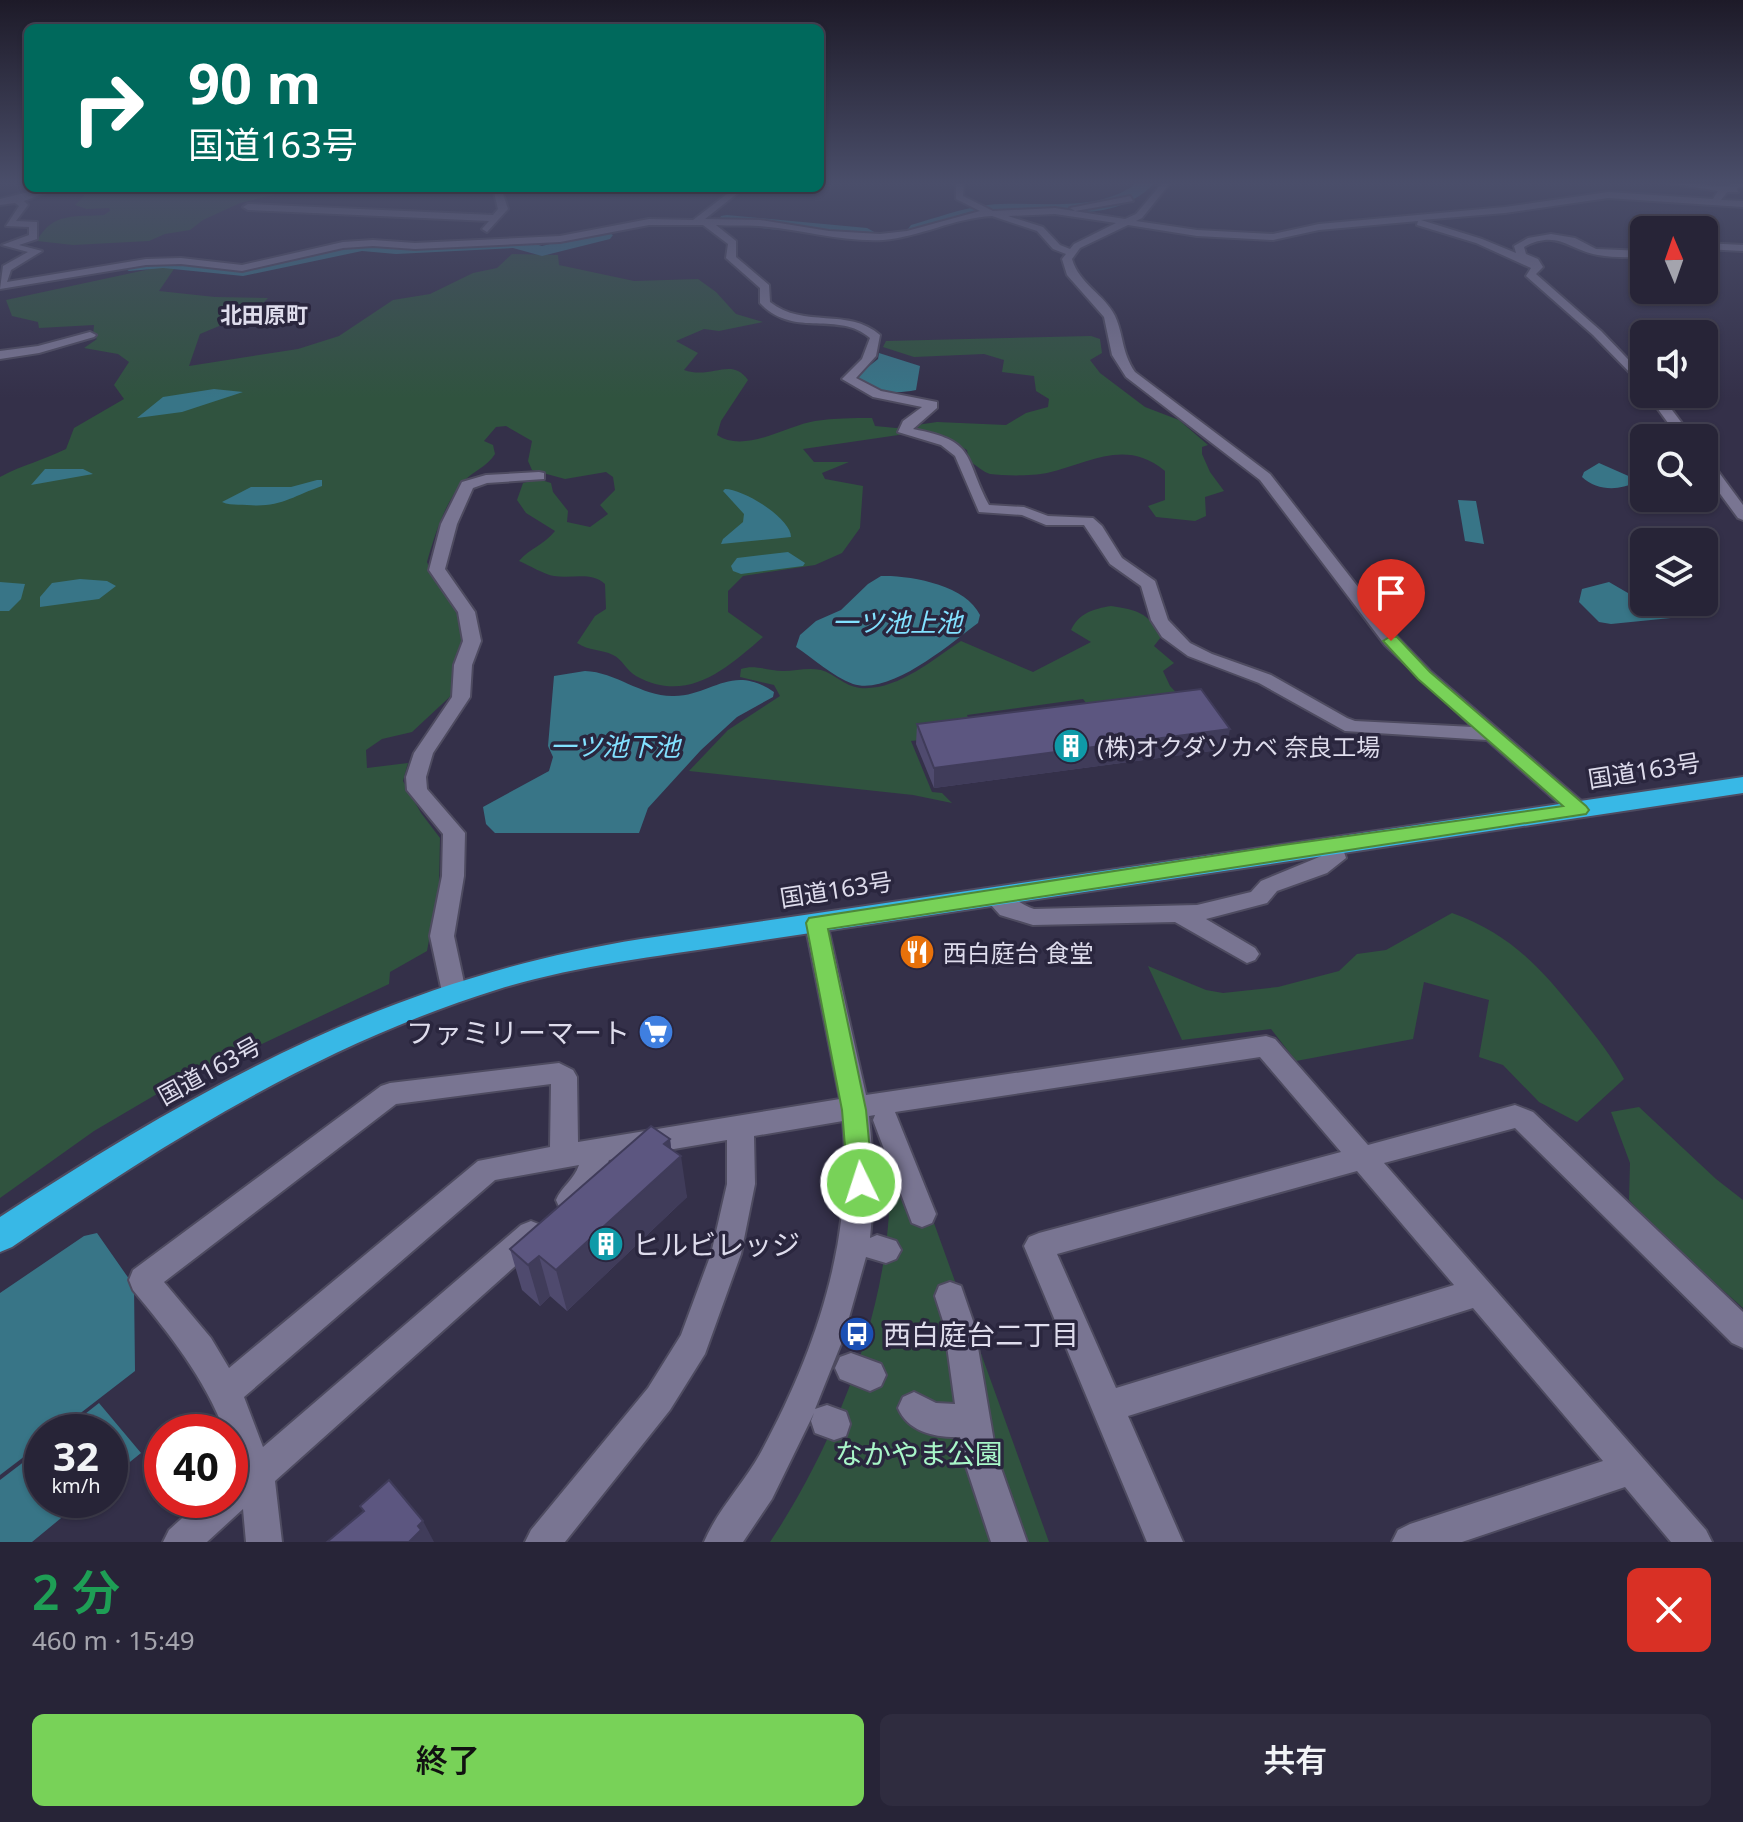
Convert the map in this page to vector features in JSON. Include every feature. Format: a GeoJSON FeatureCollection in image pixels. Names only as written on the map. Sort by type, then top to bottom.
{"type":"FeatureCollection","features":[{"type":"Feature","properties":{"kind":"highway","name":"国道163号"},"geometry":{"type":"LineString","coordinates":[[0,1236],[174,1123],[262,1073],[348,1031],[497,978],[588,959],[993,895],[1743,785]]}},
{"type":"Feature","properties":{"kind":"street"},"geometry":{"type":"LineString","coordinates":[[0,286],[7,268],[32,254]]}},
{"type":"Feature","properties":{"kind":"street"},"geometry":{"type":"LineString","coordinates":[[0,286],[146,262],[181,261],[242,268],[304,254]]}},
{"type":"Feature","properties":{"kind":"street"},"geometry":{"type":"LineString","coordinates":[[732,254],[731,258],[765,287],[765,303],[779,313],[792,319],[836,322],[871,331],[876,337],[874,350],[867,364],[848,379],[877,394],[932,405],[908,424],[905,432],[943,440],[957,447],[970,471],[976,497],[984,509],[1024,511],[1046,520],[1088,521],[1097,529],[1116,561],[1149,584],[1155,614],[1175,641],[1194,652],[1268,680],[1338,722],[1352,727],[1490,734]]}},
{"type":"Feature","properties":{"kind":"street"},"geometry":{"type":"LineString","coordinates":[[1069,254],[1069,268],[1109,316],[1118,355],[1130,374],[1265,477],[1391,641],[1424,675],[1579,810]]}},
{"type":"Feature","properties":{"kind":"street"},"geometry":{"type":"LineString","coordinates":[[1508,254],[1538,267]]}},
{"type":"Feature","properties":{"kind":"street"},"geometry":{"type":"LineString","coordinates":[[1521,254],[1538,267]]}},
{"type":"Feature","properties":{"kind":"street"},"geometry":{"type":"LineString","coordinates":[[1538,267],[1530,274],[1597,333],[1630,368]]}},
{"type":"Feature","properties":{"kind":"street"},"geometry":{"type":"LineString","coordinates":[[0,355],[39,349],[90,335]]}},
{"type":"Feature","properties":{"kind":"street"},"geometry":{"type":"LineString","coordinates":[[454,992],[442,936],[453,876],[454,833],[417,790],[415,782],[418,766],[436,731],[460,701],[464,683],[462,667],[473,639],[457,594],[437,570],[438,562],[449,524],[467,485],[486,479],[539,476]]}},
{"type":"Feature","properties":{"kind":"street"},"geometry":{"type":"LineString","coordinates":[[1718,481],[1743,515]]}},
{"type":"Feature","properties":{"kind":"street"},"geometry":{"type":"LineString","coordinates":[[993,895],[1008,909],[1033,917],[1197,913],[1259,898],[1269,886],[1319,868],[1335,858],[1332,845]]}},
{"type":"Feature","properties":{"kind":"street"},"geometry":{"type":"LineString","coordinates":[[1180,914],[1247,954]]}},
{"type":"Feature","properties":{"kind":"street"},"geometry":{"type":"LineString","coordinates":[[722,1542],[759,1488],[794,1420],[842,1294],[856,1226],[861,1183],[854,1110],[816,923]]}},
{"type":"Feature","properties":{"kind":"street"},"geometry":{"type":"LineString","coordinates":[[226,1392],[488,1169],[967,1089],[1266,1046],[1694,1542]]}},
{"type":"Feature","properties":{"kind":"street"},"geometry":{"type":"LineString","coordinates":[[264,1542],[257,1474],[226,1392],[200,1349],[144,1280],[390,1094],[559,1073],[564,1077],[564,1158]]}},
{"type":"Feature","properties":{"kind":"street"},"geometry":{"type":"LineString","coordinates":[[1165,1542],[1039,1246],[1515,1116],[1524,1120],[1743,1333]]}},
{"type":"Feature","properties":{"kind":"street"},"geometry":{"type":"LineString","coordinates":[[886,1120],[922,1214]]}},
{"type":"Feature","properties":{"kind":"street"},"geometry":{"type":"LineString","coordinates":[[543,1542],[659,1399],[694,1343],[726,1254],[741,1184],[740,1129]]}},
{"type":"Feature","properties":{"kind":"street"},"geometry":{"type":"LineString","coordinates":[[248,1482],[586,1185],[598,1152]]}},
{"type":"Feature","properties":{"kind":"street"},"geometry":{"type":"LineString","coordinates":[[1106,1407],[1478,1292]]}},
{"type":"Feature","properties":{"kind":"street"},"geometry":{"type":"LineString","coordinates":[[950,1296],[959,1324],[979,1454],[1009,1542]]}},
{"type":"Feature","properties":{"kind":"street"},"geometry":{"type":"LineString","coordinates":[[914,1408],[926,1417],[941,1422],[976,1419]]}},
{"type":"Feature","properties":{"kind":"street"},"geometry":{"type":"LineString","coordinates":[[1410,1542],[1630,1469]]}},
{"type":"Feature","properties":{"kind":"street"},"geometry":{"type":"LineString","coordinates":[[181,1542],[208,1518]]}},
{"type":"Feature","properties":{"kind":"green space"},"geometry":{"type":"Polygon","coordinates":[[[512,254],[558,255],[559,265],[634,281],[698,279],[716,292],[736,314],[763,322],[719,331],[704,329],[676,341],[698,353],[684,370],[735,370],[748,380],[721,421],[717,435],[728,440],[753,440],[815,421],[836,419],[872,418],[875,426],[896,428],[937,422],[1006,425],[1026,413],[1048,407],[1049,399],[1036,391],[1034,376],[1002,372],[1004,360],[984,354],[914,357],[883,347],[886,341],[1091,336],[1100,339],[1102,353],[1090,360],[1100,373],[1145,407],[1179,420],[1208,445],[1202,447],[1202,454],[1224,491],[1205,497],[1206,516],[1195,521],[1156,517],[1148,506],[1165,500],[1165,471],[1136,456],[1107,456],[1034,475],[996,475],[969,461],[967,450],[945,438],[919,432],[803,449],[814,462],[849,462],[822,473],[825,479],[863,486],[860,528],[842,553],[815,565],[743,576],[728,591],[728,612],[763,637],[720,671],[689,685],[672,686],[655,684],[636,676],[613,655],[577,643],[595,616],[606,609],[605,584],[594,578],[550,575],[519,561],[555,531],[526,513],[517,500],[523,483],[538,479],[551,483],[553,492],[568,511],[567,522],[590,527],[608,514],[600,505],[615,490],[613,477],[606,472],[565,479],[532,470],[528,461],[532,441],[506,426],[496,427],[484,441],[493,445],[495,454],[467,478],[451,499],[427,562],[463,630],[463,646],[454,676],[455,692],[412,732],[382,739],[366,750],[367,768],[408,763],[403,781],[440,838],[439,885],[427,951],[390,972],[389,984],[162,1091],[94,1131],[0,1198],[0,477],[66,449],[74,428],[124,399],[114,385],[129,362],[118,354],[84,348],[97,339],[93,336],[94,325],[39,328],[38,322],[12,316],[6,300],[169,265],[176,266],[159,291],[268,298],[255,311],[200,334],[189,366],[298,349],[339,336],[393,300],[430,294],[473,273],[497,268],[512,254]]]}},
{"type":"Feature","properties":{"kind":"green space"},"geometry":{"type":"Polygon","coordinates":[[[1111,606],[1135,611],[1151,622],[1161,637],[1154,646],[1174,663],[1163,671],[1170,686],[1186,703],[1096,716],[1083,699],[967,715],[975,734],[911,741],[932,792],[942,793],[952,803],[913,795],[689,771],[728,730],[780,696],[774,685],[740,677],[741,669],[816,669],[854,687],[874,688],[914,673],[961,641],[1033,672],[1091,642],[1071,630],[1087,613],[1111,606]]]}},
{"type":"Feature","properties":{"kind":"green space"},"geometry":{"type":"Polygon","coordinates":[[[1452,913],[1507,941],[1536,966],[1590,1029],[1619,1070],[1624,1079],[1577,1122],[1539,1102],[1503,1065],[1479,1057],[1489,1000],[1424,982],[1413,1039],[1296,1061],[1271,1029],[1182,1040],[1148,966],[1206,990],[1223,993],[1278,987],[1339,971],[1357,954],[1386,950],[1452,913]]]}},
{"type":"Feature","properties":{"kind":"green space"},"geometry":{"type":"Polygon","coordinates":[[[1639,1107],[1743,1200],[1743,1308],[1664,1238],[1629,1200],[1630,1163],[1611,1112],[1639,1107]]]}},
{"type":"Feature","properties":{"kind":"green space","name":"なかやま公園"},"geometry":{"type":"Polygon","coordinates":[[[888,1151],[930,1212],[1049,1542],[770,1542],[820,1454],[842,1406],[860,1355],[875,1304],[885,1252],[890,1201],[888,1151]]]}},
{"type":"Feature","properties":{"kind":"water"},"geometry":{"type":"Polygon","coordinates":[[[879,353],[920,366],[916,390],[884,391],[853,379],[878,359],[879,353]]]}},
{"type":"Feature","properties":{"kind":"water"},"geometry":{"type":"Polygon","coordinates":[[[214,389],[243,392],[182,412],[137,418],[163,397],[214,389]]]}},
{"type":"Feature","properties":{"kind":"water"},"geometry":{"type":"Polygon","coordinates":[[[1599,463],[1630,477],[1630,484],[1608,488],[1594,485],[1582,477],[1584,472],[1599,463]]]}},
{"type":"Feature","properties":{"kind":"water"},"geometry":{"type":"Polygon","coordinates":[[[45,469],[83,469],[93,474],[31,485],[45,469]]]}},
{"type":"Feature","properties":{"kind":"water"},"geometry":{"type":"Polygon","coordinates":[[[322,480],[322,486],[278,503],[222,502],[251,487],[291,487],[322,480]]]}},
{"type":"Feature","properties":{"kind":"water"},"geometry":{"type":"Polygon","coordinates":[[[723,491],[743,494],[775,513],[789,529],[791,537],[721,544],[743,522],[744,514],[723,491]]]}},
{"type":"Feature","properties":{"kind":"water"},"geometry":{"type":"Polygon","coordinates":[[[1458,500],[1476,501],[1484,544],[1465,541],[1458,500]]]}},
{"type":"Feature","properties":{"kind":"water"},"geometry":{"type":"Polygon","coordinates":[[[788,552],[805,563],[803,566],[741,574],[733,571],[731,566],[737,558],[788,552]]]}},
{"type":"Feature","properties":{"kind":"water","name":"一ツ池上池"},"geometry":{"type":"Polygon","coordinates":[[[881,576],[907,577],[950,589],[973,605],[980,615],[978,623],[936,655],[901,676],[868,686],[853,684],[796,647],[800,635],[816,621],[841,610],[881,576]]]}},
{"type":"Feature","properties":{"kind":"water"},"geometry":{"type":"Polygon","coordinates":[[[80,579],[107,581],[116,586],[99,599],[40,607],[40,597],[52,583],[80,579]]]}},
{"type":"Feature","properties":{"kind":"water"},"geometry":{"type":"Polygon","coordinates":[[[0,582],[25,584],[21,599],[9,611],[0,611],[0,582]]]}},
{"type":"Feature","properties":{"kind":"water"},"geometry":{"type":"Polygon","coordinates":[[[1609,582],[1630,594],[1630,616],[1671,618],[1611,624],[1599,622],[1579,602],[1582,589],[1609,582]]]}},
{"type":"Feature","properties":{"kind":"water","name":"一ツ池下池"},"geometry":{"type":"Polygon","coordinates":[[[585,671],[607,675],[662,695],[688,694],[734,680],[746,680],[774,692],[773,697],[737,717],[701,750],[648,808],[639,833],[495,833],[486,824],[483,807],[549,771],[553,757],[548,746],[554,676],[585,671]]]}},
{"type":"Feature","properties":{"kind":"water"},"geometry":{"type":"Polygon","coordinates":[[[97,1233],[134,1286],[135,1371],[79,1414],[24,1414],[24,1457],[0,1475],[0,1293],[84,1236],[97,1233]]]}},
{"type":"Feature","properties":{"kind":"water"},"geometry":{"type":"Polygon","coordinates":[[[99,1403],[108,1414],[85,1414],[99,1403]]]}},
{"type":"Feature","properties":{"kind":"water"},"geometry":{"type":"Polygon","coordinates":[[[128,1438],[141,1453],[128,1463],[128,1438]]]}},
{"type":"Feature","properties":{"kind":"water"},"geometry":{"type":"Polygon","coordinates":[[[24,1462],[24,1518],[61,1518],[32,1542],[0,1542],[0,1480],[24,1462]]]}},
{"type":"Feature","properties":{"kind":"building"},"geometry":{"type":"Polygon","coordinates":[[[1201,689],[1230,729],[934,768],[917,724],[1201,689]]]}},
{"type":"Feature","properties":{"kind":"building"},"geometry":{"type":"Polygon","coordinates":[[[651,1126],[670,1139],[664,1144],[681,1156],[556,1270],[539,1256],[528,1265],[510,1249],[651,1126]]]}},
{"type":"Feature","properties":{"kind":"building"},"geometry":{"type":"Polygon","coordinates":[[[389,1480],[423,1521],[418,1526],[421,1530],[409,1542],[327,1542],[364,1511],[360,1506],[389,1480]]]}},
{"type":"Feature","properties":{"kind":"waterway"},"geometry":{"type":"LineString","coordinates":[[129,266],[163,263],[243,270],[323,254]]}},
{"type":"Feature","properties":{"kind":"place","name":"(株)オクダソカベ 奈良工場"},"geometry":{"type":"Point","coordinates":[1071,746]}},
{"type":"Feature","properties":{"kind":"place","name":"西白庭台 食堂"},"geometry":{"type":"Point","coordinates":[917,952]}},
{"type":"Feature","properties":{"kind":"place","name":"ファミリーマート"},"geometry":{"type":"Point","coordinates":[656,1032]}},
{"type":"Feature","properties":{"kind":"place","name":"ヒルビレッジ"},"geometry":{"type":"Point","coordinates":[606,1244]}},
{"type":"Feature","properties":{"kind":"place","name":"西白庭台二丁目"},"geometry":{"type":"Point","coordinates":[857,1334]}},
{"type":"Feature","properties":{"kind":"district","name":"北田原町"},"geometry":{"type":"Point","coordinates":[264,314]}},
{"type":"Feature","properties":{"kind":"route"},"geometry":{"type":"LineString","coordinates":[[861,1183],[854,1110],[816,923],[1579,810],[1424,675],[1391,641]]}}]}
